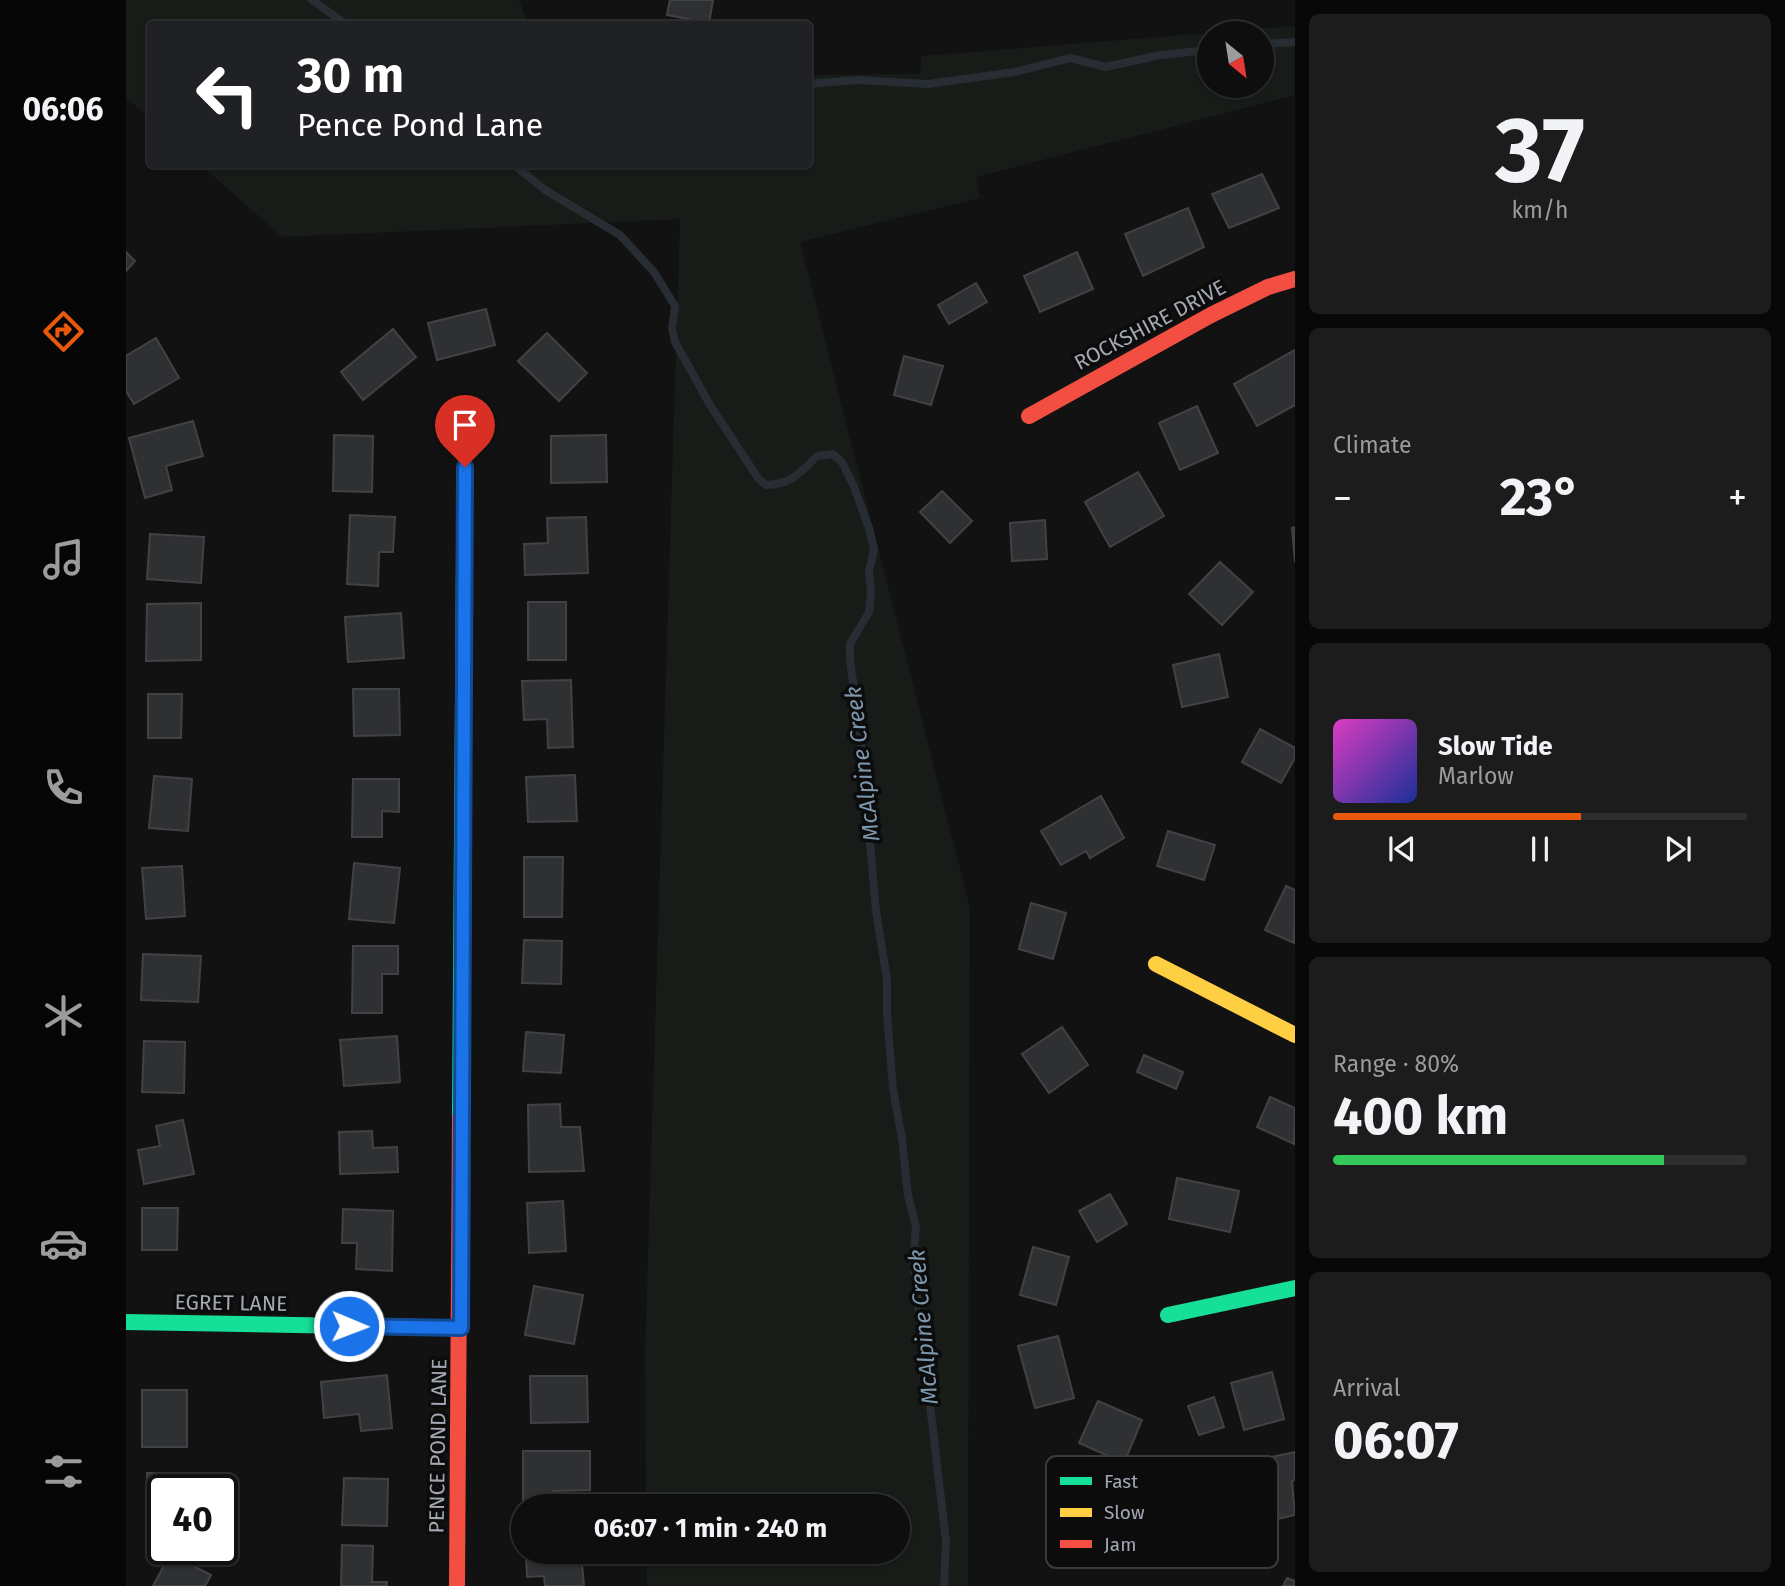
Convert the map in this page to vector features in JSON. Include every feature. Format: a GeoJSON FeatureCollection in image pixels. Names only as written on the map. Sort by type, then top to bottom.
{"type":"FeatureCollection","features":[{"type":"Feature","properties":{"kind":"street","name":"ROCKSHIRE DRIVE"},"geometry":{"type":"LineString","coordinates":[[1029,416],[1210,314],[1268,287],[1295,279]]}},
{"type":"Feature","properties":{"kind":"street","name":"PENCE POND LANE"},"geometry":{"type":"LineString","coordinates":[[457,1586],[461,1328],[465,467]]}},
{"type":"Feature","properties":{"kind":"street"},"geometry":{"type":"LineString","coordinates":[[1156,964],[1295,1035]]}},
{"type":"Feature","properties":{"kind":"street"},"geometry":{"type":"LineString","coordinates":[[1168,1315],[1295,1288]]}},
{"type":"Feature","properties":{"kind":"street","name":"EGRET LANE"},"geometry":{"type":"LineString","coordinates":[[126,1322],[461,1328]]}},
{"type":"Feature","properties":{"kind":"shaded area"},"geometry":{"type":"Polygon","coordinates":[[[126,0],[519,0],[527,21],[147,21],[147,116],[126,97],[126,0]]]}},
{"type":"Feature","properties":{"kind":"shaded area"},"geometry":{"type":"Polygon","coordinates":[[[1295,26],[1295,95],[976,177],[980,198],[800,242],[970,908],[968,1586],[647,1586],[647,1564],[910,1564],[910,1494],[646,1494],[645,1352],[680,219],[282,237],[204,168],[812,168],[812,75],[920,74],[921,56],[1197,34],[1197,98],[1274,98],[1274,28],[1295,26]]]}},
{"type":"Feature","properties":{"kind":"building"},"geometry":{"type":"Polygon","coordinates":[[[670,0],[713,0],[709,21],[667,15],[670,0]]]}},
{"type":"Feature","properties":{"kind":"building"},"geometry":{"type":"Polygon","coordinates":[[[1262,174],[1279,208],[1229,228],[1212,194],[1262,174]]]}},
{"type":"Feature","properties":{"kind":"building"},"geometry":{"type":"Polygon","coordinates":[[[1188,208],[1204,247],[1143,276],[1125,234],[1188,208]]]}},
{"type":"Feature","properties":{"kind":"building"},"geometry":{"type":"Polygon","coordinates":[[[126,252],[135,261],[126,271],[126,252]]]}},
{"type":"Feature","properties":{"kind":"building"},"geometry":{"type":"Polygon","coordinates":[[[1077,252],[1093,289],[1040,312],[1024,276],[1077,252]]]}},
{"type":"Feature","properties":{"kind":"building"},"geometry":{"type":"Polygon","coordinates":[[[976,283],[987,302],[949,324],[938,305],[976,283]]]}},
{"type":"Feature","properties":{"kind":"building"},"geometry":{"type":"Polygon","coordinates":[[[486,309],[495,345],[437,360],[428,323],[486,309]]]}},
{"type":"Feature","properties":{"kind":"building"},"geometry":{"type":"Polygon","coordinates":[[[393,329],[416,357],[363,400],[341,372],[393,329]]]}},
{"type":"Feature","properties":{"kind":"building"},"geometry":{"type":"Polygon","coordinates":[[[547,333],[587,373],[559,401],[518,361],[547,333]]]}},
{"type":"Feature","properties":{"kind":"building"},"geometry":{"type":"Polygon","coordinates":[[[156,338],[179,378],[134,404],[126,391],[126,356],[156,338]]]}},
{"type":"Feature","properties":{"kind":"building"},"geometry":{"type":"Polygon","coordinates":[[[1295,350],[1295,405],[1257,426],[1234,384],[1295,350]]]}},
{"type":"Feature","properties":{"kind":"building"},"geometry":{"type":"Polygon","coordinates":[[[904,356],[943,366],[931,405],[894,395],[904,356]]]}},
{"type":"Feature","properties":{"kind":"building"},"geometry":{"type":"Polygon","coordinates":[[[1197,406],[1218,453],[1180,470],[1159,423],[1197,406]]]}},
{"type":"Feature","properties":{"kind":"building"},"geometry":{"type":"Polygon","coordinates":[[[193,421],[203,456],[166,466],[172,490],[145,498],[129,438],[193,421]]]}},
{"type":"Feature","properties":{"kind":"building"},"geometry":{"type":"Polygon","coordinates":[[[334,435],[373,436],[372,492],[333,491],[334,435]]]}},
{"type":"Feature","properties":{"kind":"building"},"geometry":{"type":"Polygon","coordinates":[[[606,435],[607,482],[551,483],[551,436],[606,435]]]}},
{"type":"Feature","properties":{"kind":"building"},"geometry":{"type":"Polygon","coordinates":[[[1138,472],[1164,516],[1110,547],[1085,502],[1138,472]]]}},
{"type":"Feature","properties":{"kind":"building"},"geometry":{"type":"Polygon","coordinates":[[[942,491],[972,521],[950,543],[920,512],[942,491]]]}},
{"type":"Feature","properties":{"kind":"building"},"geometry":{"type":"Polygon","coordinates":[[[350,515],[395,517],[393,552],[379,552],[378,586],[347,584],[350,515]]]}},
{"type":"Feature","properties":{"kind":"building"},"geometry":{"type":"Polygon","coordinates":[[[586,517],[588,573],[525,575],[524,544],[548,543],[547,518],[586,517]]]}},
{"type":"Feature","properties":{"kind":"building"},"geometry":{"type":"Polygon","coordinates":[[[1045,520],[1047,559],[1012,561],[1010,523],[1045,520]]]}},
{"type":"Feature","properties":{"kind":"building"},"geometry":{"type":"Polygon","coordinates":[[[1295,527],[1295,562],[1292,528],[1295,527]]]}},
{"type":"Feature","properties":{"kind":"building"},"geometry":{"type":"Polygon","coordinates":[[[150,534],[204,537],[201,583],[147,579],[150,534]]]}},
{"type":"Feature","properties":{"kind":"building"},"geometry":{"type":"Polygon","coordinates":[[[1220,562],[1253,592],[1222,625],[1189,594],[1220,562]]]}},
{"type":"Feature","properties":{"kind":"building"},"geometry":{"type":"Polygon","coordinates":[[[528,602],[566,602],[566,660],[528,660],[528,602]]]}},
{"type":"Feature","properties":{"kind":"building"},"geometry":{"type":"Polygon","coordinates":[[[201,603],[201,660],[146,661],[147,604],[201,603]]]}},
{"type":"Feature","properties":{"kind":"building"},"geometry":{"type":"Polygon","coordinates":[[[401,613],[404,658],[348,662],[345,617],[401,613]]]}},
{"type":"Feature","properties":{"kind":"building"},"geometry":{"type":"Polygon","coordinates":[[[1219,654],[1228,697],[1182,707],[1173,665],[1219,654]]]}},
{"type":"Feature","properties":{"kind":"building"},"geometry":{"type":"Polygon","coordinates":[[[571,680],[573,747],[548,748],[547,719],[524,720],[522,681],[571,680]]]}},
{"type":"Feature","properties":{"kind":"building"},"geometry":{"type":"Polygon","coordinates":[[[353,689],[399,689],[400,735],[354,736],[353,689]]]}},
{"type":"Feature","properties":{"kind":"building"},"geometry":{"type":"Polygon","coordinates":[[[148,694],[182,694],[181,738],[148,738],[148,694]]]}},
{"type":"Feature","properties":{"kind":"building"},"geometry":{"type":"Polygon","coordinates":[[[1260,729],[1295,748],[1295,758],[1281,783],[1242,762],[1260,729]]]}},
{"type":"Feature","properties":{"kind":"building"},"geometry":{"type":"Polygon","coordinates":[[[575,775],[577,821],[528,822],[526,777],[575,775]]]}},
{"type":"Feature","properties":{"kind":"building"},"geometry":{"type":"Polygon","coordinates":[[[154,776],[192,779],[188,831],[149,828],[154,776]]]}},
{"type":"Feature","properties":{"kind":"building"},"geometry":{"type":"Polygon","coordinates":[[[353,779],[399,779],[399,812],[382,811],[382,837],[352,837],[353,779]]]}},
{"type":"Feature","properties":{"kind":"building"},"geometry":{"type":"Polygon","coordinates":[[[1101,796],[1124,838],[1090,858],[1086,851],[1061,865],[1041,831],[1101,796]]]}},
{"type":"Feature","properties":{"kind":"building"},"geometry":{"type":"Polygon","coordinates":[[[1168,831],[1215,845],[1204,880],[1157,866],[1168,831]]]}},
{"type":"Feature","properties":{"kind":"building"},"geometry":{"type":"Polygon","coordinates":[[[524,857],[563,857],[562,917],[524,917],[524,857]]]}},
{"type":"Feature","properties":{"kind":"building"},"geometry":{"type":"Polygon","coordinates":[[[354,863],[400,868],[394,923],[349,919],[354,863]]]}},
{"type":"Feature","properties":{"kind":"building"},"geometry":{"type":"Polygon","coordinates":[[[182,866],[185,916],[146,919],[142,868],[182,866]]]}},
{"type":"Feature","properties":{"kind":"building"},"geometry":{"type":"Polygon","coordinates":[[[1286,886],[1295,890],[1294,943],[1265,930],[1286,886]]]}},
{"type":"Feature","properties":{"kind":"building"},"geometry":{"type":"Polygon","coordinates":[[[1031,903],[1066,913],[1053,959],[1019,949],[1031,903]]]}},
{"type":"Feature","properties":{"kind":"building"},"geometry":{"type":"Polygon","coordinates":[[[524,940],[562,941],[561,984],[522,983],[524,940]]]}},
{"type":"Feature","properties":{"kind":"building"},"geometry":{"type":"Polygon","coordinates":[[[353,946],[398,946],[398,974],[382,974],[382,1013],[352,1013],[353,946]]]}},
{"type":"Feature","properties":{"kind":"building"},"geometry":{"type":"Polygon","coordinates":[[[143,954],[201,956],[198,1002],[141,1000],[143,954]]]}},
{"type":"Feature","properties":{"kind":"building"},"geometry":{"type":"Polygon","coordinates":[[[1062,1027],[1088,1065],[1049,1093],[1022,1054],[1062,1027]]]}},
{"type":"Feature","properties":{"kind":"building"},"geometry":{"type":"Polygon","coordinates":[[[526,1032],[564,1035],[561,1073],[523,1071],[526,1032]]]}},
{"type":"Feature","properties":{"kind":"building"},"geometry":{"type":"Polygon","coordinates":[[[397,1036],[400,1082],[344,1086],[340,1040],[397,1036]]]}},
{"type":"Feature","properties":{"kind":"building"},"geometry":{"type":"Polygon","coordinates":[[[144,1041],[185,1042],[184,1093],[142,1092],[144,1041]]]}},
{"type":"Feature","properties":{"kind":"building"},"geometry":{"type":"Polygon","coordinates":[[[1144,1055],[1183,1072],[1176,1089],[1137,1072],[1144,1055]]]}},
{"type":"Feature","properties":{"kind":"building"},"geometry":{"type":"Polygon","coordinates":[[[1270,1097],[1295,1108],[1294,1144],[1257,1127],[1270,1097]]]}},
{"type":"Feature","properties":{"kind":"building"},"geometry":{"type":"Polygon","coordinates":[[[560,1104],[561,1127],[580,1127],[584,1171],[529,1172],[528,1105],[560,1104]]]}},
{"type":"Feature","properties":{"kind":"building"},"geometry":{"type":"Polygon","coordinates":[[[183,1120],[194,1174],[144,1184],[138,1150],[160,1146],[156,1126],[183,1120]]]}},
{"type":"Feature","properties":{"kind":"building"},"geometry":{"type":"Polygon","coordinates":[[[372,1131],[373,1148],[397,1147],[398,1172],[340,1174],[339,1132],[372,1131]]]}},
{"type":"Feature","properties":{"kind":"building"},"geometry":{"type":"Polygon","coordinates":[[[1177,1178],[1239,1191],[1230,1232],[1169,1219],[1177,1178]]]}},
{"type":"Feature","properties":{"kind":"building"},"geometry":{"type":"Polygon","coordinates":[[[1110,1194],[1127,1224],[1097,1242],[1079,1211],[1110,1194]]]}},
{"type":"Feature","properties":{"kind":"building"},"geometry":{"type":"Polygon","coordinates":[[[563,1201],[566,1251],[529,1253],[527,1203],[563,1201]]]}},
{"type":"Feature","properties":{"kind":"building"},"geometry":{"type":"Polygon","coordinates":[[[142,1208],[178,1208],[177,1250],[142,1250],[142,1208]]]}},
{"type":"Feature","properties":{"kind":"building"},"geometry":{"type":"Polygon","coordinates":[[[343,1209],[393,1211],[392,1271],[356,1269],[357,1243],[342,1243],[343,1209]]]}},
{"type":"Feature","properties":{"kind":"building"},"geometry":{"type":"Polygon","coordinates":[[[1033,1247],[1069,1257],[1056,1305],[1020,1295],[1033,1247]]]}},
{"type":"Feature","properties":{"kind":"building"},"geometry":{"type":"Polygon","coordinates":[[[534,1286],[583,1295],[574,1344],[525,1335],[534,1286]]]}},
{"type":"Feature","properties":{"kind":"building"},"geometry":{"type":"Polygon","coordinates":[[[1058,1336],[1074,1398],[1035,1408],[1018,1346],[1058,1336]]]}},
{"type":"Feature","properties":{"kind":"building"},"geometry":{"type":"Polygon","coordinates":[[[1272,1372],[1284,1419],[1244,1430],[1231,1383],[1272,1372]]]}},
{"type":"Feature","properties":{"kind":"building"},"geometry":{"type":"Polygon","coordinates":[[[387,1375],[392,1428],[361,1431],[359,1414],[324,1418],[321,1382],[387,1375]]]}},
{"type":"Feature","properties":{"kind":"building"},"geometry":{"type":"Polygon","coordinates":[[[530,1376],[587,1376],[588,1422],[531,1423],[530,1376]]]}},
{"type":"Feature","properties":{"kind":"building"},"geometry":{"type":"Polygon","coordinates":[[[142,1390],[187,1390],[187,1447],[142,1447],[142,1390]]]}},
{"type":"Feature","properties":{"kind":"building"},"geometry":{"type":"Polygon","coordinates":[[[1214,1397],[1224,1427],[1199,1435],[1188,1406],[1214,1397]]]}},
{"type":"Feature","properties":{"kind":"building"},"geometry":{"type":"Polygon","coordinates":[[[1098,1401],[1142,1420],[1127,1456],[1108,1456],[1079,1443],[1098,1401]]]}},
{"type":"Feature","properties":{"kind":"building"},"geometry":{"type":"Polygon","coordinates":[[[523,1451],[590,1451],[590,1490],[523,1494],[523,1451]]]}},
{"type":"Feature","properties":{"kind":"building"},"geometry":{"type":"Polygon","coordinates":[[[1295,1452],[1295,1480],[1292,1481],[1295,1515],[1278,1519],[1278,1456],[1295,1452]]]}},
{"type":"Feature","properties":{"kind":"building"},"geometry":{"type":"Polygon","coordinates":[[[147,1473],[187,1473],[147,1474],[146,1526],[147,1473]]]}},
{"type":"Feature","properties":{"kind":"building"},"geometry":{"type":"Polygon","coordinates":[[[344,1478],[388,1479],[387,1526],[342,1525],[344,1478]]]}},
{"type":"Feature","properties":{"kind":"building"},"geometry":{"type":"Polygon","coordinates":[[[342,1545],[373,1546],[372,1582],[387,1582],[387,1586],[341,1586],[342,1545]]]}},
{"type":"Feature","properties":{"kind":"building"},"geometry":{"type":"Polygon","coordinates":[[[526,1564],[582,1564],[584,1586],[545,1586],[544,1576],[527,1577],[526,1564]]]}},
{"type":"Feature","properties":{"kind":"building"},"geometry":{"type":"Polygon","coordinates":[[[164,1565],[191,1565],[211,1575],[205,1586],[153,1586],[164,1565]]]}},
{"type":"Feature","properties":{"kind":"building"},"geometry":{"type":"Polygon","coordinates":[[[1287,1578],[1295,1581],[1295,1586],[1283,1586],[1287,1578]]]}},
{"type":"Feature","properties":{"kind":"waterway","name":"McAlpine Creek"},"geometry":{"type":"LineString","coordinates":[[312,0],[342,21]]}},
{"type":"Feature","properties":{"kind":"waterway"},"geometry":{"type":"LineString","coordinates":[[1274,43],[1295,42]]}},
{"type":"Feature","properties":{"kind":"waterway"},"geometry":{"type":"LineString","coordinates":[[812,84],[857,80],[928,84],[1015,72],[1070,58],[1106,67],[1160,55],[1197,51]]}},
{"type":"Feature","properties":{"kind":"waterway","name":"McAlpine Creek"},"geometry":{"type":"LineString","coordinates":[[518,168],[545,190],[620,235],[654,272],[675,306],[672,328],[675,342],[710,405],[758,478],[766,485],[783,482],[800,472],[817,456],[833,454],[842,462],[869,528],[874,549],[869,572],[869,612],[850,644],[850,659],[862,752],[876,911],[887,979],[893,1089],[908,1195],[916,1227],[913,1261],[946,1541],[944,1586]]}},
{"type":"Feature","properties":{"kind":"traffic: fast"},"geometry":{"type":"LineString","coordinates":[[460,1117],[464,556]]}},
{"type":"Feature","properties":{"kind":"traffic: fast"},"geometry":{"type":"LineString","coordinates":[[1168,1315],[1295,1288]]}},
{"type":"Feature","properties":{"kind":"traffic: fast"},"geometry":{"type":"LineString","coordinates":[[126,1322],[461,1328]]}},
{"type":"Feature","properties":{"kind":"traffic: slow"},"geometry":{"type":"LineString","coordinates":[[464,556],[465,467]]}},
{"type":"Feature","properties":{"kind":"traffic: slow"},"geometry":{"type":"LineString","coordinates":[[1156,964],[1295,1035]]}},
{"type":"Feature","properties":{"kind":"traffic: jam"},"geometry":{"type":"LineString","coordinates":[[1029,416],[1211,315],[1268,287],[1295,279]]}},
{"type":"Feature","properties":{"kind":"traffic: jam"},"geometry":{"type":"LineString","coordinates":[[457,1586],[460,1117]]}},
{"type":"Feature","properties":{"kind":"route"},"geometry":{"type":"LineString","coordinates":[[349,1326],[461,1328],[465,467]]}}]}
